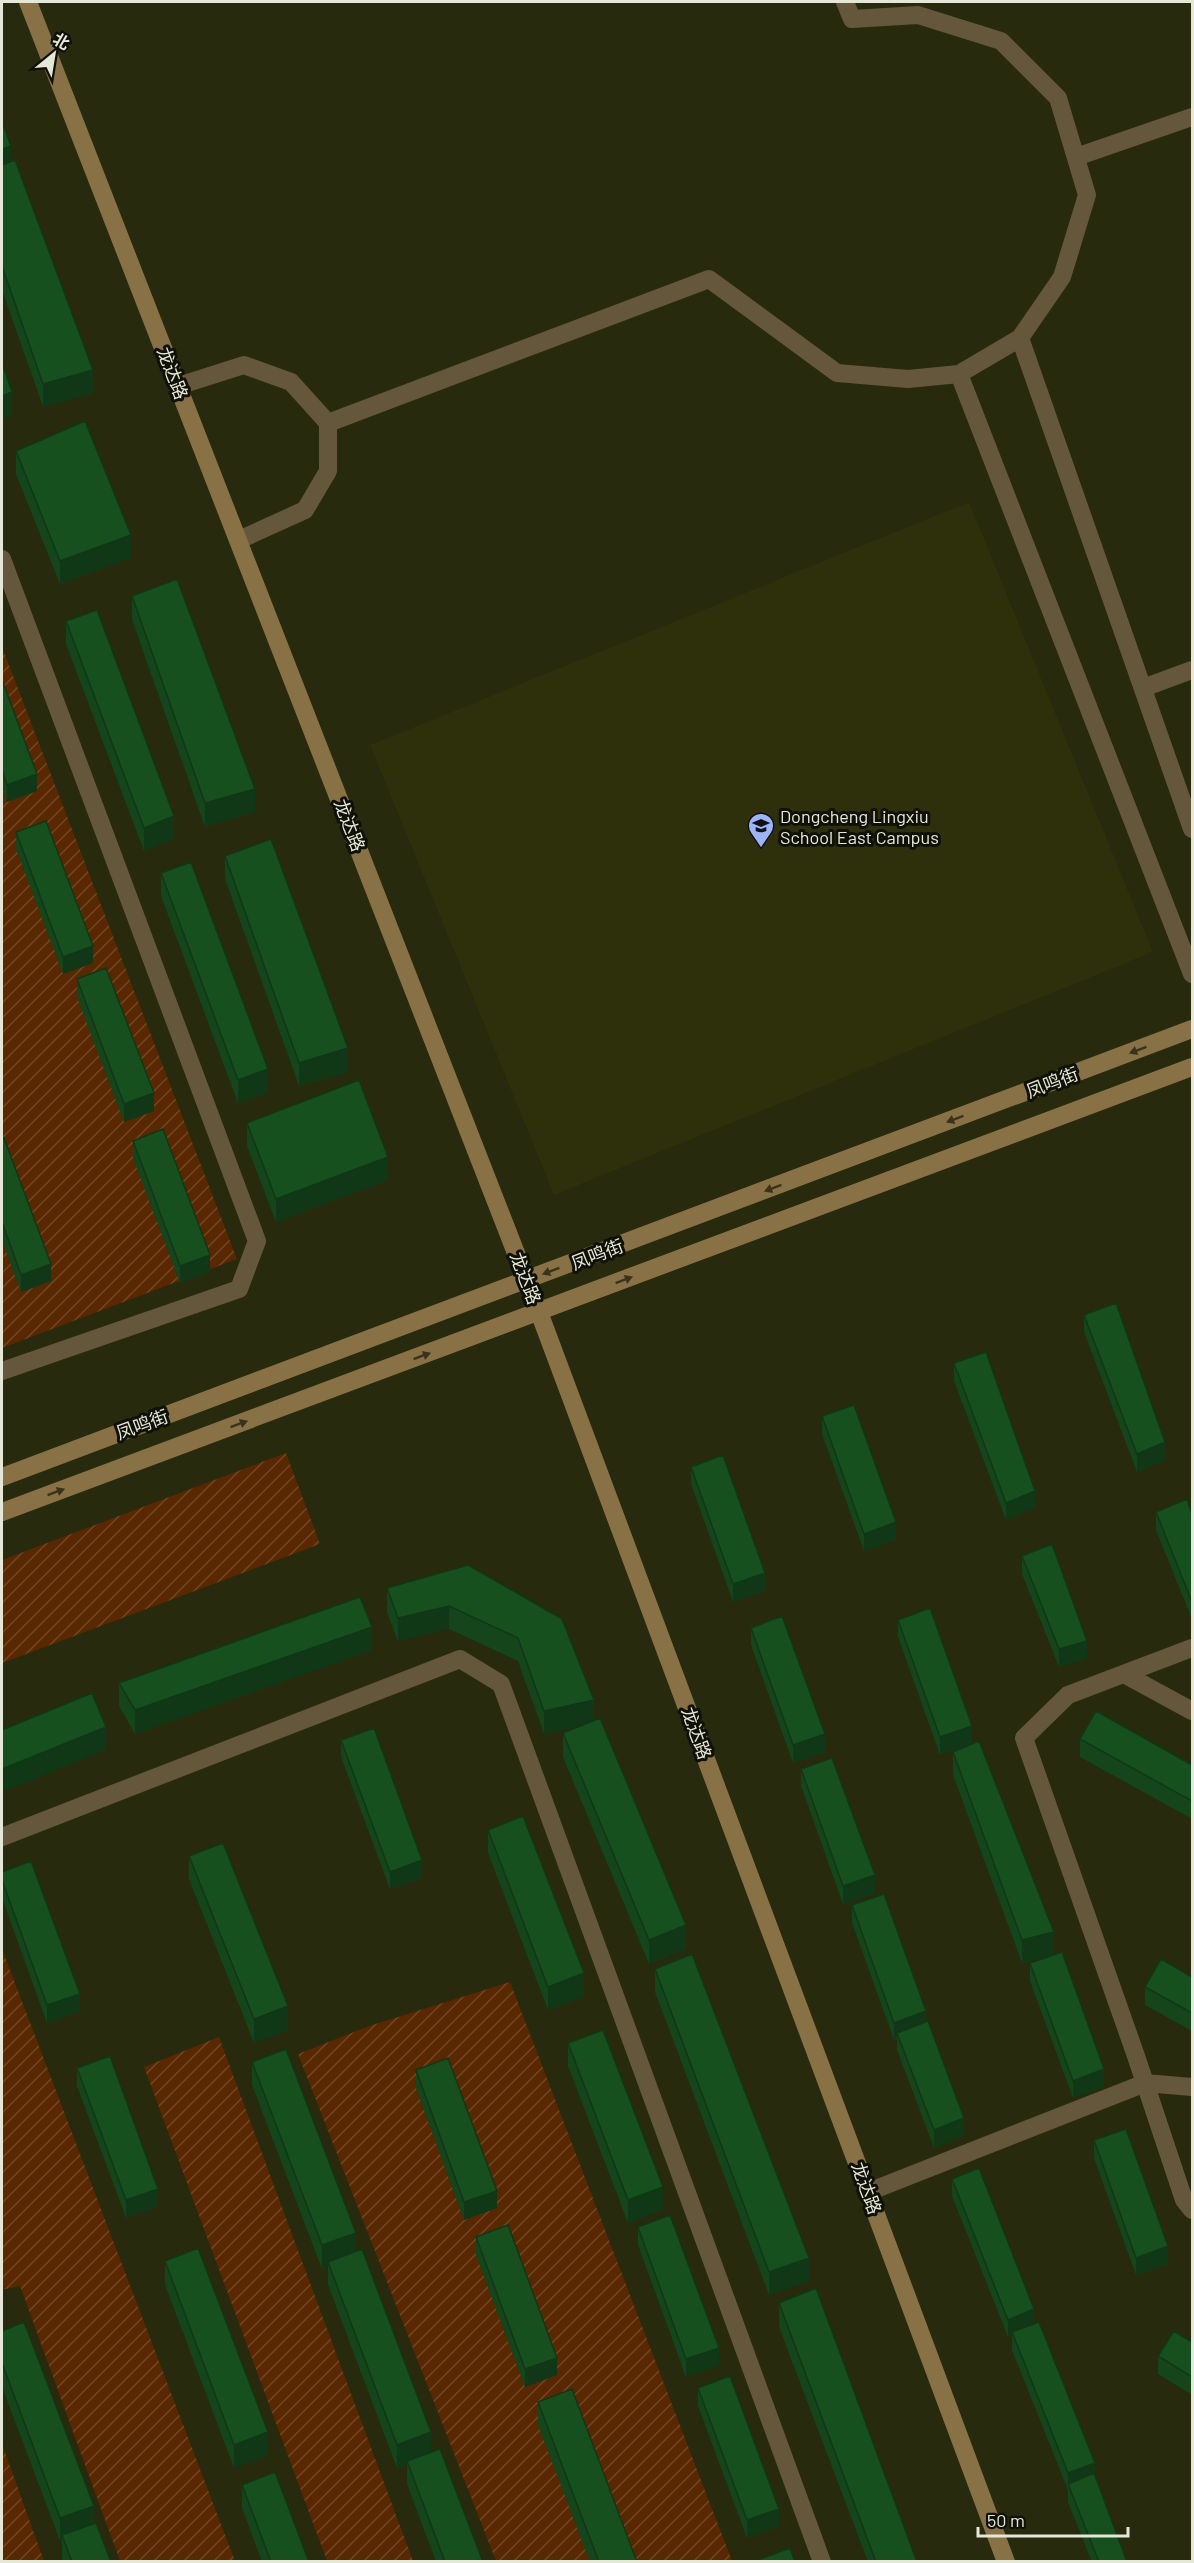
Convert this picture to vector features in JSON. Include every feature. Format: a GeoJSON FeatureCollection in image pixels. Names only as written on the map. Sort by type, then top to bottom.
{"type":"FeatureCollection","features":[{"type":"Feature","properties":{"kind":"street","name":"龙达路"},"geometry":{"type":"LineString","coordinates":[[28,2],[527,1280],[1006,2562]]}},
{"type":"Feature","properties":{"kind":"street"},"geometry":{"type":"LineString","coordinates":[[328,423],[709,279],[837,373],[908,379],[959,374],[1020,338],[1062,277],[1087,195],[1058,98],[1001,41],[918,15],[852,19],[845,2]]}},
{"type":"Feature","properties":{"kind":"street"},"geometry":{"type":"LineString","coordinates":[[1076,157],[1192,117]]}},
{"type":"Feature","properties":{"kind":"street"},"geometry":{"type":"LineString","coordinates":[[1020,338],[1192,829]]}},
{"type":"Feature","properties":{"kind":"street"},"geometry":{"type":"LineString","coordinates":[[178,386],[244,365],[291,382],[328,423],[328,471],[305,510],[239,540]]}},
{"type":"Feature","properties":{"kind":"street"},"geometry":{"type":"LineString","coordinates":[[959,374],[1192,974]]}},
{"type":"Feature","properties":{"kind":"street"},"geometry":{"type":"LineString","coordinates":[[2,559],[257,1241],[239,1289],[2,1371]]}},
{"type":"Feature","properties":{"kind":"street"},"geometry":{"type":"LineString","coordinates":[[1143,688],[1192,670]]}},
{"type":"Feature","properties":{"kind":"street","name":"凤鸣街"},"geometry":{"type":"LineString","coordinates":[[2,1477],[1192,1029]]}},
{"type":"Feature","properties":{"kind":"street","name":"凤鸣街"},"geometry":{"type":"LineString","coordinates":[[2,1512],[1192,1067]]}},
{"type":"Feature","properties":{"kind":"street"},"geometry":{"type":"LineString","coordinates":[[1192,1648],[1068,1695],[1024,1738],[1184,2200],[1192,2210]]}},
{"type":"Feature","properties":{"kind":"street"},"geometry":{"type":"LineString","coordinates":[[2,1837],[460,1659],[501,1684],[822,2562]]}},
{"type":"Feature","properties":{"kind":"street"},"geometry":{"type":"LineString","coordinates":[[1124,1674],[1192,1711]]}},
{"type":"Feature","properties":{"kind":"street"},"geometry":{"type":"LineString","coordinates":[[868,2192],[1145,2083],[1192,2087]]}},
{"type":"Feature","properties":{"kind":"shaded area","name":"Dongcheng Lingxiu School East Campus"},"geometry":{"type":"Polygon","coordinates":[[[969,502],[1153,952],[554,1195],[370,745],[969,502]]]}},
{"type":"Feature","properties":{"kind":"shaded area"},"geometry":{"type":"Polygon","coordinates":[[[2,647],[237,1259],[2,1348],[2,647]]]}},
{"type":"Feature","properties":{"kind":"shaded area"},"geometry":{"type":"Polygon","coordinates":[[[286,1453],[320,1544],[2,1663],[2,1560],[286,1453]]]}},
{"type":"Feature","properties":{"kind":"shaded area"},"geometry":{"type":"Polygon","coordinates":[[[2,1949],[235,2561],[120,2561],[20,2286],[2,2290],[2,1949]]]}},
{"type":"Feature","properties":{"kind":"shaded area"},"geometry":{"type":"Polygon","coordinates":[[[510,1982],[732,2561],[496,2561],[298,2054],[369,2026],[510,1982]]]}},
{"type":"Feature","properties":{"kind":"shaded area"},"geometry":{"type":"Polygon","coordinates":[[[219,2037],[413,2561],[327,2561],[144,2067],[219,2037]]]}},
{"type":"Feature","properties":{"kind":"shaded area"},"geometry":{"type":"Polygon","coordinates":[[[2,2444],[44,2561],[2,2561],[2,2444]]]}},
{"type":"Feature","properties":{"kind":"building"},"geometry":{"type":"Polygon","coordinates":[[[2,122],[11,146],[2,149],[2,122]]]}},
{"type":"Feature","properties":{"kind":"building"},"geometry":{"type":"Polygon","coordinates":[[[15,160],[93,370],[43,384],[2,266],[2,165],[15,160]]]}},
{"type":"Feature","properties":{"kind":"building"},"geometry":{"type":"Polygon","coordinates":[[[2,363],[12,392],[2,396],[2,363]]]}},
{"type":"Feature","properties":{"kind":"building"},"geometry":{"type":"Polygon","coordinates":[[[85,421],[131,535],[60,561],[16,451],[85,421]]]}},
{"type":"Feature","properties":{"kind":"building"},"geometry":{"type":"Polygon","coordinates":[[[177,579],[255,789],[205,803],[132,596],[177,579]]]}},
{"type":"Feature","properties":{"kind":"building"},"geometry":{"type":"Polygon","coordinates":[[[97,610],[174,816],[144,828],[66,621],[97,610]]]}},
{"type":"Feature","properties":{"kind":"building"},"geometry":{"type":"Polygon","coordinates":[[[2,680],[37,774],[7,785],[2,770],[2,680]]]}},
{"type":"Feature","properties":{"kind":"building"},"geometry":{"type":"Polygon","coordinates":[[[46,821],[93,946],[63,957],[16,832],[46,821]]]}},
{"type":"Feature","properties":{"kind":"building"},"geometry":{"type":"Polygon","coordinates":[[[271,839],[348,1048],[299,1063],[225,856],[271,839]]]}},
{"type":"Feature","properties":{"kind":"building"},"geometry":{"type":"Polygon","coordinates":[[[191,862],[268,1069],[238,1080],[161,873],[191,862]]]}},
{"type":"Feature","properties":{"kind":"building"},"geometry":{"type":"Polygon","coordinates":[[[106,968],[154,1093],[124,1104],[77,979],[106,968]]]}},
{"type":"Feature","properties":{"kind":"building"},"geometry":{"type":"Polygon","coordinates":[[[359,1080],[388,1157],[276,1199],[247,1123],[359,1080]]]}},
{"type":"Feature","properties":{"kind":"building"},"geometry":{"type":"Polygon","coordinates":[[[163,1129],[210,1255],[180,1266],[133,1141],[163,1129]]]}},
{"type":"Feature","properties":{"kind":"building"},"geometry":{"type":"Polygon","coordinates":[[[4,1138],[51,1264],[21,1275],[2,1222],[2,1139],[4,1138]]]}},
{"type":"Feature","properties":{"kind":"building"},"geometry":{"type":"Polygon","coordinates":[[[1116,1303],[1165,1442],[1137,1454],[1084,1315],[1116,1303]]]}},
{"type":"Feature","properties":{"kind":"building"},"geometry":{"type":"Polygon","coordinates":[[[986,1352],[1035,1491],[1006,1503],[954,1363],[986,1352]]]}},
{"type":"Feature","properties":{"kind":"building"},"geometry":{"type":"Polygon","coordinates":[[[854,1405],[896,1522],[864,1534],[822,1416],[854,1405]]]}},
{"type":"Feature","properties":{"kind":"building"},"geometry":{"type":"Polygon","coordinates":[[[723,1455],[765,1573],[733,1584],[691,1467],[723,1455]]]}},
{"type":"Feature","properties":{"kind":"building"},"geometry":{"type":"Polygon","coordinates":[[[1187,1499],[1192,1514],[1192,1602],[1156,1512],[1187,1499]]]}},
{"type":"Feature","properties":{"kind":"building"},"geometry":{"type":"Polygon","coordinates":[[[1052,1544],[1087,1641],[1059,1649],[1022,1556],[1052,1544]]]}},
{"type":"Feature","properties":{"kind":"building"},"geometry":{"type":"Polygon","coordinates":[[[468,1565],[562,1619],[594,1700],[544,1711],[518,1638],[449,1606],[398,1618],[387,1588],[468,1565]]]}},
{"type":"Feature","properties":{"kind":"building"},"geometry":{"type":"Polygon","coordinates":[[[360,1597],[372,1627],[135,1710],[119,1683],[360,1597]]]}},
{"type":"Feature","properties":{"kind":"building"},"geometry":{"type":"Polygon","coordinates":[[[930,1608],[972,1726],[940,1737],[898,1620],[930,1608]]]}},
{"type":"Feature","properties":{"kind":"building"},"geometry":{"type":"Polygon","coordinates":[[[782,1616],[825,1734],[793,1745],[751,1628],[782,1616]]]}},
{"type":"Feature","properties":{"kind":"building"},"geometry":{"type":"Polygon","coordinates":[[[92,1693],[106,1727],[2,1769],[2,1730],[92,1693]]]}},
{"type":"Feature","properties":{"kind":"building"},"geometry":{"type":"Polygon","coordinates":[[[1096,1711],[1192,1765],[1192,1801],[1080,1739],[1096,1711]]]}},
{"type":"Feature","properties":{"kind":"building"},"geometry":{"type":"Polygon","coordinates":[[[600,1718],[686,1925],[649,1940],[563,1733],[600,1718]]]}},
{"type":"Feature","properties":{"kind":"building"},"geometry":{"type":"Polygon","coordinates":[[[374,1728],[422,1860],[390,1872],[341,1740],[374,1728]]]}},
{"type":"Feature","properties":{"kind":"building"},"geometry":{"type":"Polygon","coordinates":[[[979,1741],[1054,1932],[1022,1940],[953,1752],[979,1741]]]}},
{"type":"Feature","properties":{"kind":"building"},"geometry":{"type":"Polygon","coordinates":[[[832,1758],[875,1875],[843,1886],[801,1769],[832,1758]]]}},
{"type":"Feature","properties":{"kind":"building"},"geometry":{"type":"Polygon","coordinates":[[[523,1816],[584,1973],[548,1987],[488,1830],[523,1816]]]}},
{"type":"Feature","properties":{"kind":"building"},"geometry":{"type":"Polygon","coordinates":[[[223,1843],[288,2006],[254,2019],[189,1856],[223,1843]]]}},
{"type":"Feature","properties":{"kind":"building"},"geometry":{"type":"Polygon","coordinates":[[[31,1861],[80,1994],[47,2005],[2,1880],[2,1872],[31,1861]]]}},
{"type":"Feature","properties":{"kind":"building"},"geometry":{"type":"Polygon","coordinates":[[[884,1894],[926,2011],[894,2023],[852,1905],[884,1894]]]}},
{"type":"Feature","properties":{"kind":"building"},"geometry":{"type":"Polygon","coordinates":[[[1062,1952],[1104,2069],[1073,2081],[1030,1963],[1062,1952]]]}},
{"type":"Feature","properties":{"kind":"building"},"geometry":{"type":"Polygon","coordinates":[[[692,1954],[809,2258],[769,2272],[655,1969],[692,1954]]]}},
{"type":"Feature","properties":{"kind":"building"},"geometry":{"type":"Polygon","coordinates":[[[1161,1959],[1192,1977],[1192,2013],[1145,1987],[1161,1959]]]}},
{"type":"Feature","properties":{"kind":"building"},"geometry":{"type":"Polygon","coordinates":[[[928,2021],[964,2118],[934,2130],[897,2033],[928,2021]]]}},
{"type":"Feature","properties":{"kind":"building"},"geometry":{"type":"Polygon","coordinates":[[[603,2030],[663,2187],[628,2200],[568,2043],[603,2030]]]}},
{"type":"Feature","properties":{"kind":"building"},"geometry":{"type":"Polygon","coordinates":[[[286,2049],[356,2233],[322,2245],[252,2062],[286,2049]]]}},
{"type":"Feature","properties":{"kind":"building"},"geometry":{"type":"Polygon","coordinates":[[[110,2056],[158,2189],[126,2200],[77,2068],[110,2056]]]}},
{"type":"Feature","properties":{"kind":"building"},"geometry":{"type":"Polygon","coordinates":[[[448,2058],[497,2191],[464,2202],[416,2070],[448,2058]]]}},
{"type":"Feature","properties":{"kind":"building"},"geometry":{"type":"Polygon","coordinates":[[[1126,2129],[1168,2246],[1136,2258],[1094,2140],[1126,2129]]]}},
{"type":"Feature","properties":{"kind":"building"},"geometry":{"type":"Polygon","coordinates":[[[979,2168],[1034,2309],[1008,2320],[952,2179],[979,2168]]]}},
{"type":"Feature","properties":{"kind":"building"},"geometry":{"type":"Polygon","coordinates":[[[670,2215],[719,2348],[686,2359],[638,2227],[670,2215]]]}},
{"type":"Feature","properties":{"kind":"building"},"geometry":{"type":"Polygon","coordinates":[[[508,2225],[557,2358],[525,2369],[476,2237],[508,2225]]]}},
{"type":"Feature","properties":{"kind":"building"},"geometry":{"type":"Polygon","coordinates":[[[198,2248],[268,2432],[234,2445],[165,2261],[198,2248]]]}},
{"type":"Feature","properties":{"kind":"building"},"geometry":{"type":"Polygon","coordinates":[[[362,2249],[431,2432],[397,2445],[328,2262],[362,2249]]]}},
{"type":"Feature","properties":{"kind":"building"},"geometry":{"type":"Polygon","coordinates":[[[816,2288],[917,2562],[876,2562],[779,2303],[816,2288]]]}},
{"type":"Feature","properties":{"kind":"building"},"geometry":{"type":"Polygon","coordinates":[[[24,2322],[94,2506],[60,2518],[2,2363],[2,2331],[24,2322]]]}},
{"type":"Feature","properties":{"kind":"building"},"geometry":{"type":"Polygon","coordinates":[[[1039,2322],[1095,2463],[1068,2473],[1012,2332],[1039,2322]]]}},
{"type":"Feature","properties":{"kind":"building"},"geometry":{"type":"Polygon","coordinates":[[[1174,2331],[1192,2342],[1192,2377],[1158,2356],[1174,2331]]]}},
{"type":"Feature","properties":{"kind":"building"},"geometry":{"type":"Polygon","coordinates":[[[730,2376],[779,2509],[747,2520],[698,2388],[730,2376]]]}},
{"type":"Feature","properties":{"kind":"building"},"geometry":{"type":"Polygon","coordinates":[[[572,2389],[637,2562],[599,2562],[538,2402],[572,2389]]]}},
{"type":"Feature","properties":{"kind":"building"},"geometry":{"type":"Polygon","coordinates":[[[440,2449],[483,2562],[445,2562],[407,2461],[440,2449]]]}},
{"type":"Feature","properties":{"kind":"building"},"geometry":{"type":"Polygon","coordinates":[[[275,2472],[309,2562],[271,2562],[242,2485],[275,2472]]]}},
{"type":"Feature","properties":{"kind":"building"},"geometry":{"type":"Polygon","coordinates":[[[1094,2473],[1127,2562],[1099,2562],[1068,2484],[1094,2473]]]}},
{"type":"Feature","properties":{"kind":"building"},"geometry":{"type":"Polygon","coordinates":[[[96,2523],[111,2562],[72,2562],[62,2535],[96,2523]]]}},
{"type":"Feature","properties":{"kind":"building"},"geometry":{"type":"Polygon","coordinates":[[[790,2548],[795,2562],[758,2562],[758,2560],[790,2548]]]}},
{"type":"Feature","properties":{"kind":"place","name":"Dongcheng Lingxiu School East Campus"},"geometry":{"type":"Point","coordinates":[761,849]}}]}
